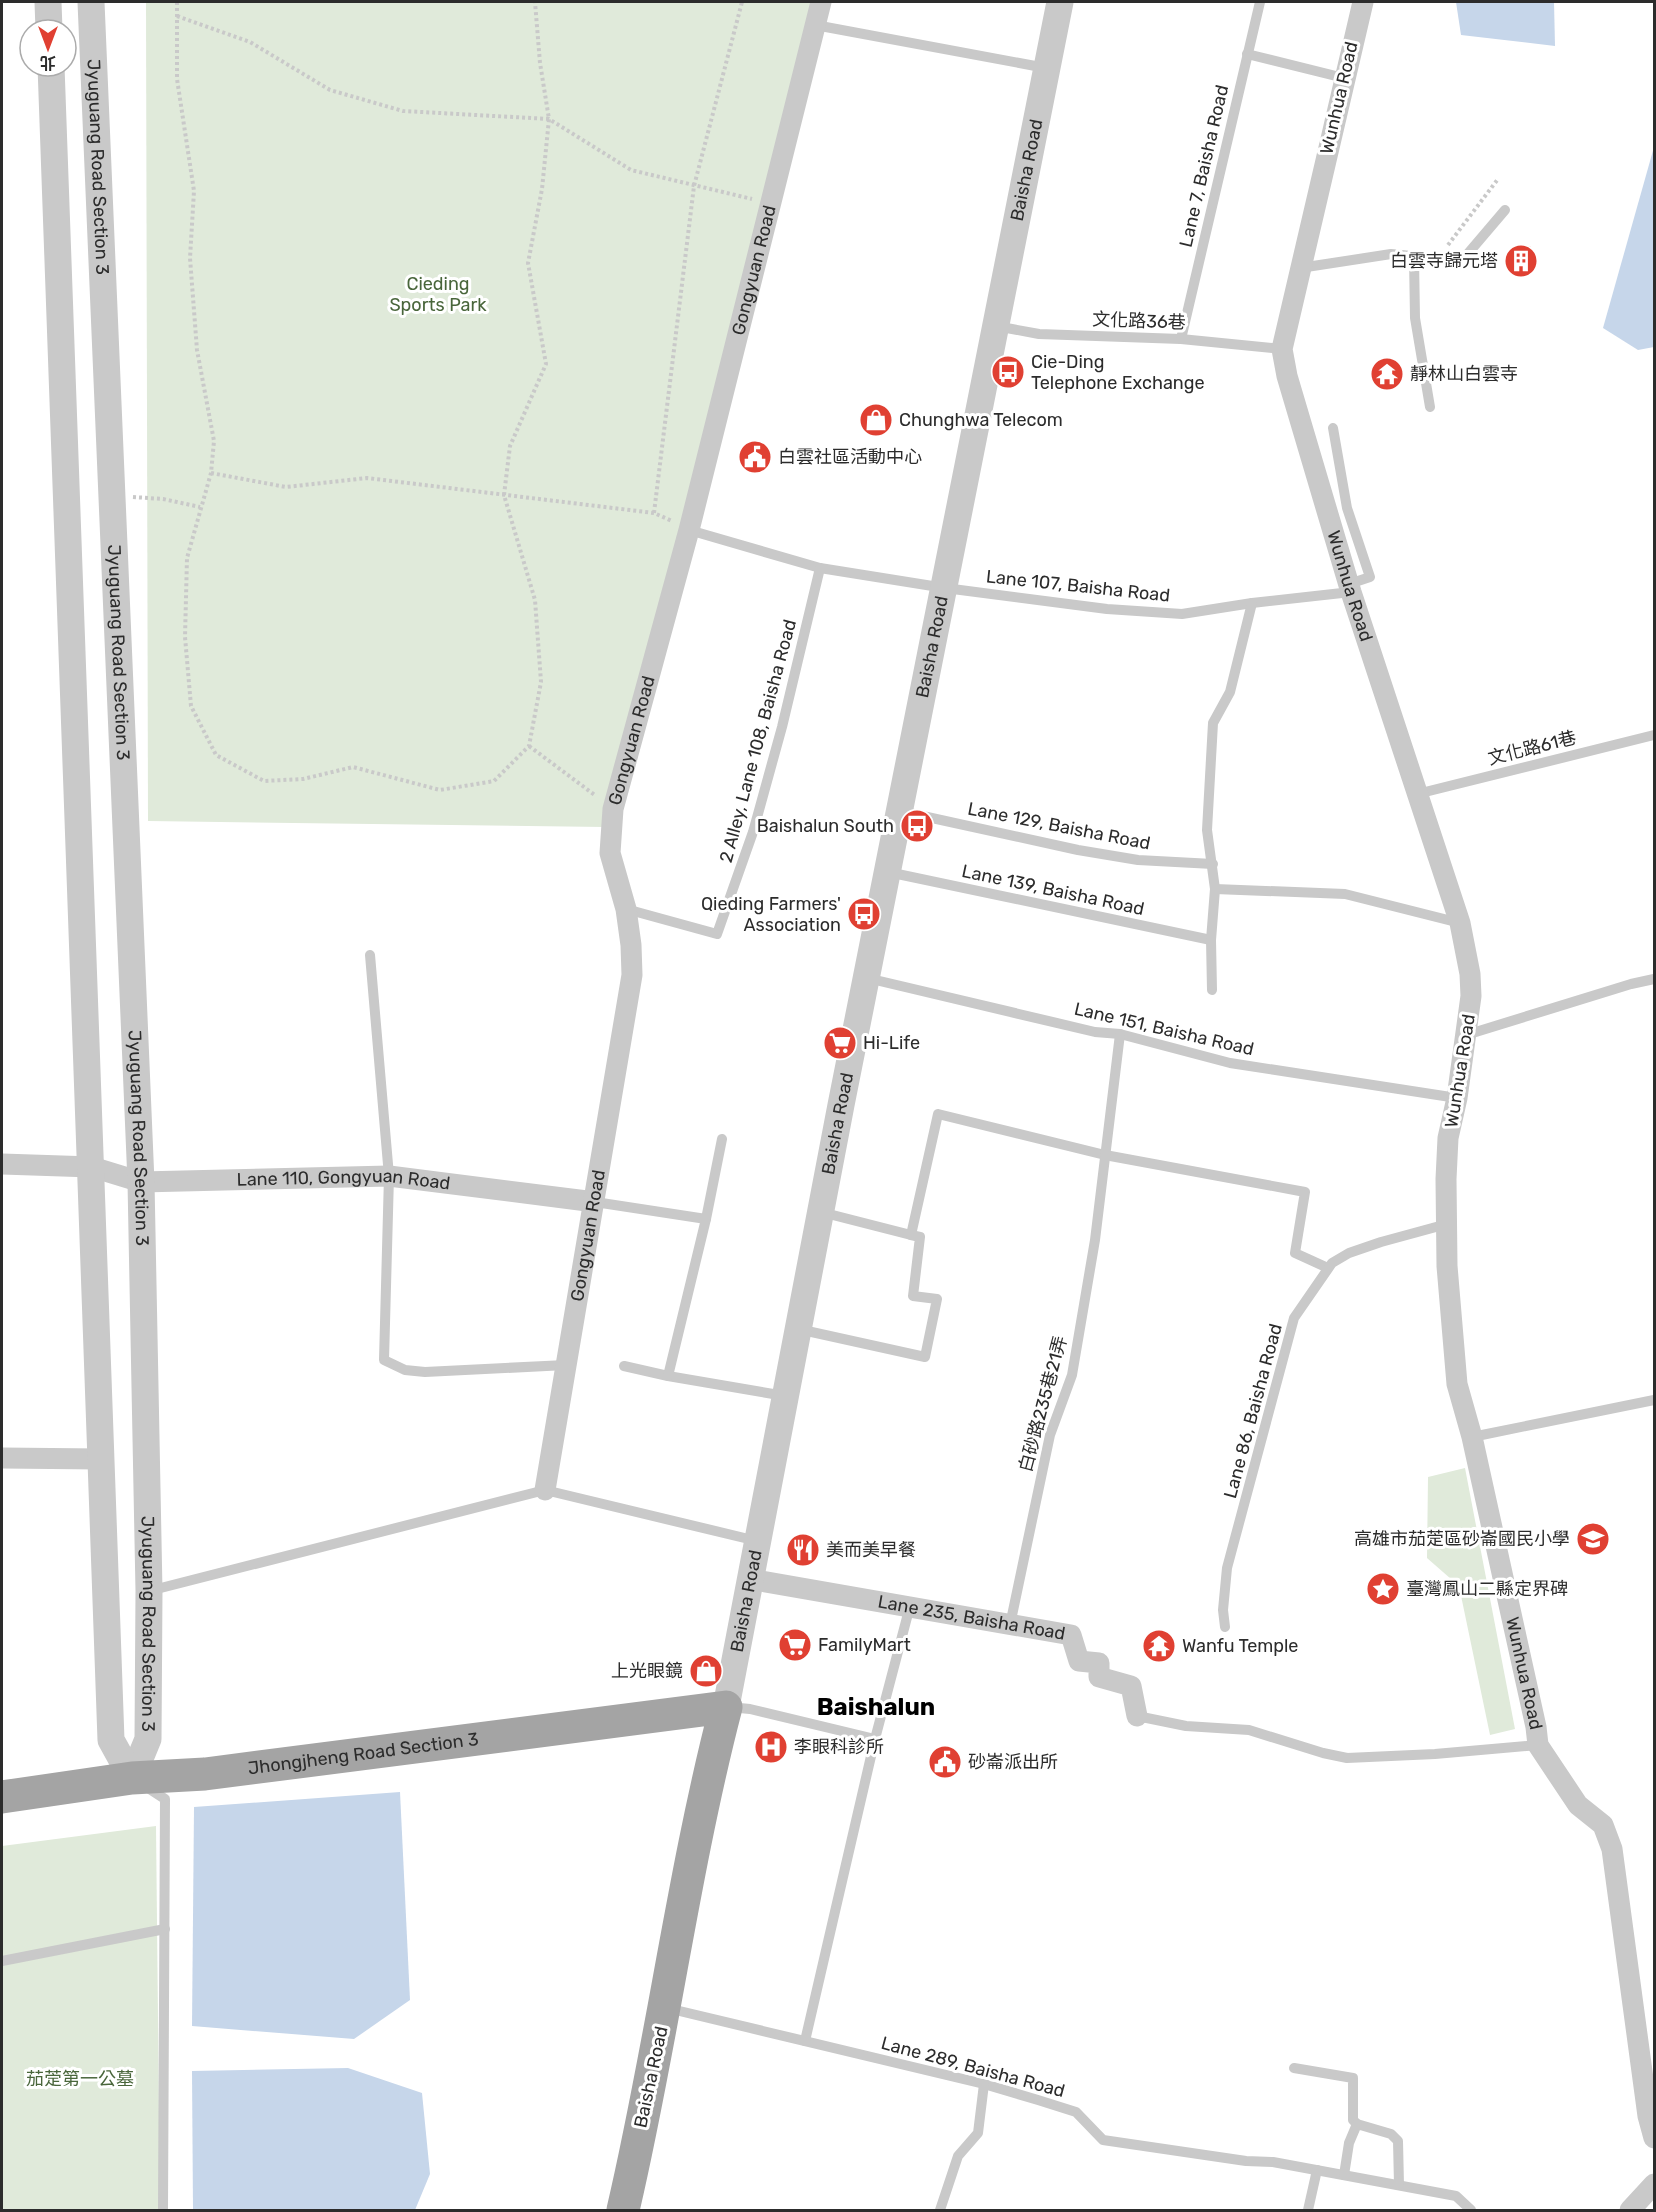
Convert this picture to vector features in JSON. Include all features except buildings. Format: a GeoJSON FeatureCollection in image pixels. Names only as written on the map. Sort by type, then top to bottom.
{"type":"FeatureCollection","features":[{"type":"Feature","properties":{"kind":"main road","name":"Jhongjheng Road Section 3"},"geometry":{"type":"LineString","coordinates":[[2,1797],[132,1778],[205,1774],[726,1707]]}},
{"type":"Feature","properties":{"kind":"main road","name":"Baisha Road"},"geometry":{"type":"LineString","coordinates":[[623,2211],[709,1775],[726,1707]]}},
{"type":"Feature","properties":{"kind":"street"},"geometry":{"type":"LineString","coordinates":[[48,2],[49,18]]}},
{"type":"Feature","properties":{"kind":"street","name":"Jyuguang Road Section 3"},"geometry":{"type":"LineString","coordinates":[[91,2],[141,1182],[149,1591],[148,1739],[132,1778]]}},
{"type":"Feature","properties":{"kind":"street","name":"Gongyuan Road"},"geometry":{"type":"LineString","coordinates":[[545,1490],[632,975],[626,909],[610,853],[613,809],[689,530],[821,2]]}},
{"type":"Feature","properties":{"kind":"street","name":"Baisha Road"},"geometry":{"type":"LineString","coordinates":[[726,1707],[749,1579],[1060,2]]}},
{"type":"Feature","properties":{"kind":"street","name":"Wunhua Road"},"geometry":{"type":"LineString","coordinates":[[1362,2],[1282,349],[1287,376],[1350,588],[1460,923],[1470,974],[1471,996],[1457,1098],[1448,1138],[1446,1179],[1447,1266],[1457,1384],[1472,1437],[1536,1727],[1538,1745],[1578,1805],[1603,1825],[1612,1849],[1648,2116],[1654,2138]]}},
{"type":"Feature","properties":{"kind":"street","name":"Jyuguang Road Section 3"},"geometry":{"type":"LineString","coordinates":[[51,78],[111,1740],[132,1778]]}},
{"type":"Feature","properties":{"kind":"street","name":"Lane 110, Gongyuan Road"},"geometry":{"type":"LineString","coordinates":[[2,1164],[92,1167],[141,1182],[389,1176],[595,1202]]}},
{"type":"Feature","properties":{"kind":"street"},"geometry":{"type":"LineString","coordinates":[[2,1458],[100,1459]]}},
{"type":"Feature","properties":{"kind":"street","name":"Lane 235, Baisha Road"},"geometry":{"type":"LineString","coordinates":[[749,1579],[1071,1635],[1079,1661],[1099,1664],[1099,1677],[1131,1686],[1137,1716]]}},
{"type":"Feature","properties":{"kind":"street"},"geometry":{"type":"LineString","coordinates":[[1630,2211],[1654,2184]]}},
{"type":"Feature","properties":{"kind":"lane","name":"Lane 7, Baisha Road"},"geometry":{"type":"LineString","coordinates":[[1180,339],[1260,2]]}},
{"type":"Feature","properties":{"kind":"lane"},"geometry":{"type":"LineString","coordinates":[[815,25],[1046,68]]}},
{"type":"Feature","properties":{"kind":"lane"},"geometry":{"type":"LineString","coordinates":[[1247,54],[1344,78]]}},
{"type":"Feature","properties":{"kind":"lane"},"geometry":{"type":"LineString","coordinates":[[1300,268],[1391,254],[1414,258],[1465,257],[1505,210]]}},
{"type":"Feature","properties":{"kind":"lane"},"geometry":{"type":"LineString","coordinates":[[1414,258],[1415,318],[1430,407]]}},
{"type":"Feature","properties":{"kind":"lane","name":"文化路36巷"},"geometry":{"type":"LineString","coordinates":[[995,326],[1039,334],[1180,339],[1282,349]]}},
{"type":"Feature","properties":{"kind":"lane"},"geometry":{"type":"LineString","coordinates":[[1333,429],[1347,508],[1370,577],[1350,588]]}},
{"type":"Feature","properties":{"kind":"lane","name":"Lane 107, Baisha Road"},"geometry":{"type":"LineString","coordinates":[[689,530],[820,568],[945,588],[1107,609],[1182,614],[1350,588]]}},
{"type":"Feature","properties":{"kind":"lane","name":"2 Alley, Lane 108, Baisha Road"},"geometry":{"type":"LineString","coordinates":[[626,909],[717,934],[753,832],[782,727],[820,568]]}},
{"type":"Feature","properties":{"kind":"lane"},"geometry":{"type":"LineString","coordinates":[[1212,990],[1211,940],[1215,889],[1208,830],[1213,723],[1230,692],[1252,603]]}},
{"type":"Feature","properties":{"kind":"lane","name":"文化路61巷"},"geometry":{"type":"LineString","coordinates":[[1418,794],[1654,735]]}},
{"type":"Feature","properties":{"kind":"lane","name":"Lane 129, Baisha Road"},"geometry":{"type":"LineString","coordinates":[[900,811],[1078,850],[1138,860],[1213,864]]}},
{"type":"Feature","properties":{"kind":"lane","name":"Lane 139, Baisha Road"},"geometry":{"type":"LineString","coordinates":[[888,872],[1211,940]]}},
{"type":"Feature","properties":{"kind":"lane"},"geometry":{"type":"LineString","coordinates":[[1215,889],[1345,894],[1460,923]]}},
{"type":"Feature","properties":{"kind":"lane"},"geometry":{"type":"LineString","coordinates":[[370,955],[389,1176],[384,1360],[405,1370],[425,1372],[566,1365]]}},
{"type":"Feature","properties":{"kind":"lane","name":"Lane 151, Baisha Road"},"geometry":{"type":"LineString","coordinates":[[867,978],[1095,1032],[1120,1034],[1230,1063],[1457,1098]]}},
{"type":"Feature","properties":{"kind":"lane"},"geometry":{"type":"LineString","coordinates":[[1466,1035],[1630,984],[1654,979]]}},
{"type":"Feature","properties":{"kind":"lane","name":"白砂路235巷21弄"},"geometry":{"type":"LineString","coordinates":[[1011,1625],[1050,1435],[1072,1375],[1095,1240],[1120,1034]]}},
{"type":"Feature","properties":{"kind":"lane"},"geometry":{"type":"LineString","coordinates":[[911,1234],[938,1114],[1105,1155],[1305,1192],[1295,1253],[1328,1268]]}},
{"type":"Feature","properties":{"kind":"lane"},"geometry":{"type":"LineString","coordinates":[[668,1376],[706,1220],[722,1139]]}},
{"type":"Feature","properties":{"kind":"lane"},"geometry":{"type":"LineString","coordinates":[[595,1202],[706,1220]]}},
{"type":"Feature","properties":{"kind":"lane"},"geometry":{"type":"LineString","coordinates":[[798,1329],[925,1357],[937,1299],[913,1296],[920,1237],[821,1212]]}},
{"type":"Feature","properties":{"kind":"lane","name":"Lane 86, Baisha Road"},"geometry":{"type":"LineString","coordinates":[[1225,1627],[1223,1610],[1227,1568],[1294,1318],[1332,1263],[1349,1253],[1381,1242],[1448,1224]]}},
{"type":"Feature","properties":{"kind":"lane"},"geometry":{"type":"LineString","coordinates":[[624,1366],[668,1376],[786,1396]]}},
{"type":"Feature","properties":{"kind":"lane"},"geometry":{"type":"LineString","coordinates":[[1472,1437],[1654,1400]]}},
{"type":"Feature","properties":{"kind":"lane"},"geometry":{"type":"LineString","coordinates":[[149,1591],[545,1490],[757,1541]]}},
{"type":"Feature","properties":{"kind":"lane"},"geometry":{"type":"LineString","coordinates":[[805,2041],[875,1739],[910,1606]]}},
{"type":"Feature","properties":{"kind":"lane"},"geometry":{"type":"LineString","coordinates":[[726,1707],[750,1709],[875,1739]]}},
{"type":"Feature","properties":{"kind":"lane"},"geometry":{"type":"LineString","coordinates":[[1137,1716],[1186,1726],[1249,1730],[1347,1758],[1435,1754],[1538,1745]]}},
{"type":"Feature","properties":{"kind":"lane"},"geometry":{"type":"LineString","coordinates":[[132,1778],[165,1799],[163,2211]]}},
{"type":"Feature","properties":{"kind":"lane"},"geometry":{"type":"LineString","coordinates":[[2,1960],[165,1929]]}},
{"type":"Feature","properties":{"kind":"lane","name":"Lane 289, Baisha Road"},"geometry":{"type":"LineString","coordinates":[[665,2007],[984,2084],[1076,2112],[1103,2140],[1246,2161],[1272,2162],[1399,2185],[1456,2196],[1471,2211]]}},
{"type":"Feature","properties":{"kind":"lane"},"geometry":{"type":"LineString","coordinates":[[1294,2068],[1353,2078],[1353,2120],[1357,2124],[1391,2134],[1398,2140],[1399,2185]]}},
{"type":"Feature","properties":{"kind":"lane"},"geometry":{"type":"LineString","coordinates":[[940,2211],[958,2156],[978,2133],[984,2084]]}},
{"type":"Feature","properties":{"kind":"lane"},"geometry":{"type":"LineString","coordinates":[[1344,2175],[1349,2143],[1357,2124]]}},
{"type":"Feature","properties":{"kind":"lane"},"geometry":{"type":"LineString","coordinates":[[1308,2211],[1317,2170]]}},
{"type":"Feature","properties":{"kind":"path"},"geometry":{"type":"LineString","coordinates":[[177,2],[177,79],[194,191],[190,258],[196,339],[214,441],[212,473],[200,507],[187,558],[185,638],[191,706],[216,755],[264,781],[303,779],[353,767],[440,790],[494,781],[529,746],[541,682],[535,600],[504,495],[510,446],[546,364],[528,263],[542,189],[549,119],[540,63],[536,2]]}},
{"type":"Feature","properties":{"kind":"path"},"geometry":{"type":"LineString","coordinates":[[654,513],[694,186],[742,2]]}},
{"type":"Feature","properties":{"kind":"path"},"geometry":{"type":"LineString","coordinates":[[177,16],[250,42],[330,90],[404,111],[549,119],[631,170],[770,203]]}},
{"type":"Feature","properties":{"kind":"path"},"geometry":{"type":"LineString","coordinates":[[1443,259],[1450,240],[1498,179]]}},
{"type":"Feature","properties":{"kind":"path"},"geometry":{"type":"LineString","coordinates":[[212,473],[286,487],[367,478],[654,513],[689,530]]}},
{"type":"Feature","properties":{"kind":"path"},"geometry":{"type":"LineString","coordinates":[[112,496],[164,499],[200,507]]}},
{"type":"Feature","properties":{"kind":"path"},"geometry":{"type":"LineString","coordinates":[[529,746],[613,809]]}},
{"type":"Feature","properties":{"kind":"green space","name":"Cieding Sports Park"},"geometry":{"type":"Polygon","coordinates":[[[146,2],[813,2],[605,827],[148,821],[146,2]]]}},
{"type":"Feature","properties":{"kind":"green space"},"geometry":{"type":"Polygon","coordinates":[[[1465,1468],[1515,1729],[1490,1735],[1459,1586],[1427,1558],[1428,1477],[1465,1468]]]}},
{"type":"Feature","properties":{"kind":"green space","name":"茄萣第一公墓"},"geometry":{"type":"Polygon","coordinates":[[[156,1826],[160,2210],[2,2210],[2,1846],[156,1826]]]}},
{"type":"Feature","properties":{"kind":"water"},"geometry":{"type":"Polygon","coordinates":[[[1456,2],[1554,2],[1555,46],[1461,35],[1456,2]]]}},
{"type":"Feature","properties":{"kind":"water"},"geometry":{"type":"Polygon","coordinates":[[[1654,147],[1654,347],[1638,350],[1603,328],[1654,147]]]}},
{"type":"Feature","properties":{"kind":"water"},"geometry":{"type":"Polygon","coordinates":[[[400,1792],[410,2000],[354,2039],[192,2026],[194,1807],[400,1792]]]}},
{"type":"Feature","properties":{"kind":"water"},"geometry":{"type":"Polygon","coordinates":[[[348,2068],[422,2093],[430,2174],[415,2210],[193,2210],[192,2071],[348,2068]]]}},
{"type":"Feature","properties":{"kind":"place","name":"白雲寺歸元塔"},"geometry":{"type":"Point","coordinates":[1521,261]}},
{"type":"Feature","properties":{"kind":"place","name":"Cie-Ding Telephone Exchange"},"geometry":{"type":"Point","coordinates":[1008,372]}},
{"type":"Feature","properties":{"kind":"place","name":"靜林山白雲寺"},"geometry":{"type":"Point","coordinates":[1387,374]}},
{"type":"Feature","properties":{"kind":"place","name":"Chunghwa Telecom"},"geometry":{"type":"Point","coordinates":[876,420]}},
{"type":"Feature","properties":{"kind":"place","name":"白雲社區活動中心"},"geometry":{"type":"Point","coordinates":[755,457]}},
{"type":"Feature","properties":{"kind":"place","name":"Baishalun South"},"geometry":{"type":"Point","coordinates":[917,826]}},
{"type":"Feature","properties":{"kind":"place","name":"Qieding Farmers' Association"},"geometry":{"type":"Point","coordinates":[864,914]}},
{"type":"Feature","properties":{"kind":"place","name":"Hi-Life"},"geometry":{"type":"Point","coordinates":[840,1043]}},
{"type":"Feature","properties":{"kind":"place","name":"高雄市茄萣區砂崙國民小學"},"geometry":{"type":"Point","coordinates":[1593,1539]}},
{"type":"Feature","properties":{"kind":"place","name":"美而美早餐"},"geometry":{"type":"Point","coordinates":[803,1550]}},
{"type":"Feature","properties":{"kind":"place","name":"臺灣鳳山二縣定界碑"},"geometry":{"type":"Point","coordinates":[1383,1589]}},
{"type":"Feature","properties":{"kind":"place","name":"FamilyMart"},"geometry":{"type":"Point","coordinates":[795,1645]}},
{"type":"Feature","properties":{"kind":"place","name":"Wanfu Temple"},"geometry":{"type":"Point","coordinates":[1159,1646]}},
{"type":"Feature","properties":{"kind":"place","name":"上光眼鏡"},"geometry":{"type":"Point","coordinates":[706,1671]}},
{"type":"Feature","properties":{"kind":"place","name":"李眼科診所"},"geometry":{"type":"Point","coordinates":[771,1747]}},
{"type":"Feature","properties":{"kind":"place","name":"砂崙派出所"},"geometry":{"type":"Point","coordinates":[945,1762]}},
{"type":"Feature","properties":{"kind":"district","name":"Baishalun"},"geometry":{"type":"Point","coordinates":[876,1707]}}]}
